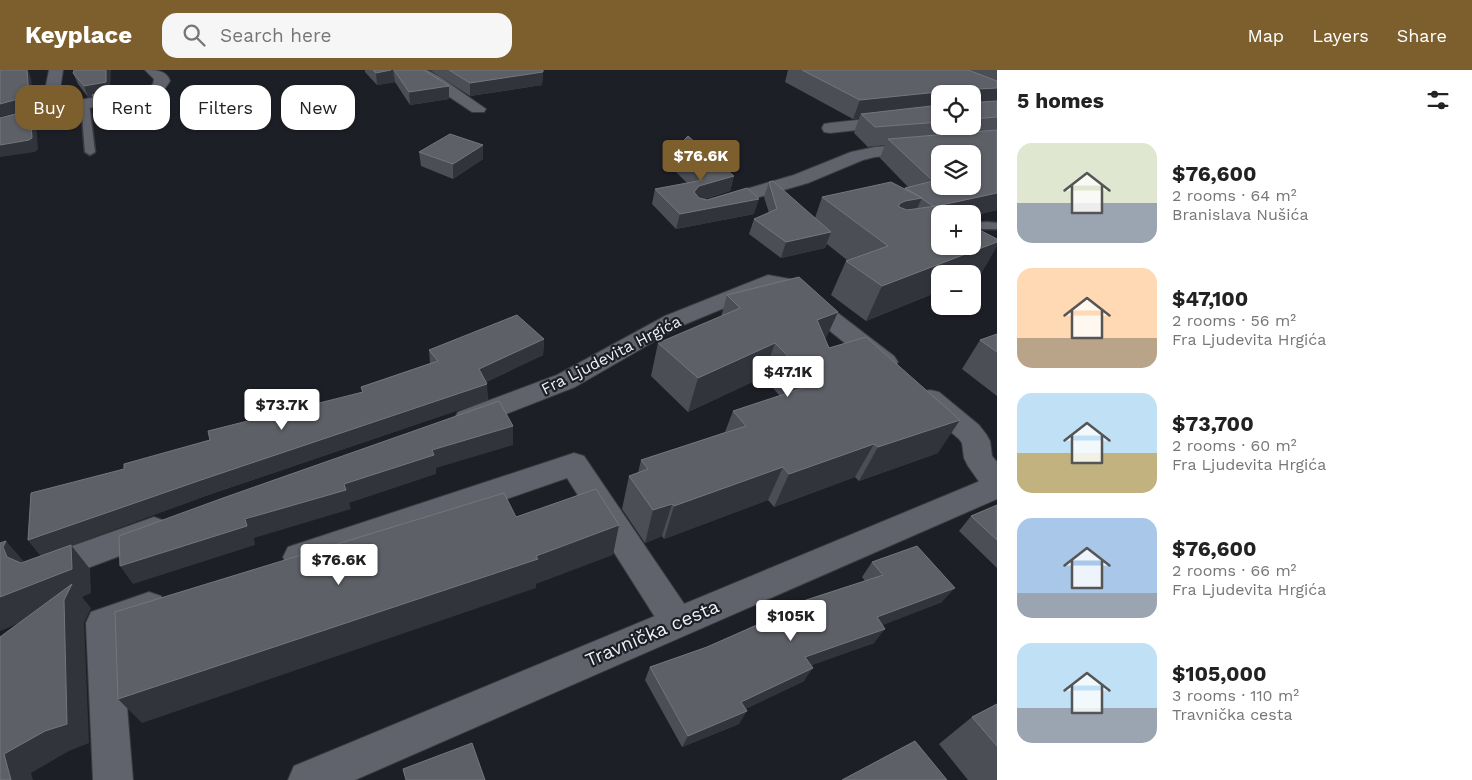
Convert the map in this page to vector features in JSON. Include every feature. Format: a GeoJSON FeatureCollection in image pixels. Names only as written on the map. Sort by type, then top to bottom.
{"type":"FeatureCollection","features":[{"type":"Feature","properties":{"kind":"street"},"geometry":{"type":"LineString","coordinates":[[54,85],[56,70]]}},
{"type":"Feature","properties":{"kind":"street"},"geometry":{"type":"LineString","coordinates":[[85,103],[152,92],[162,82],[162,78],[152,70]]}},
{"type":"Feature","properties":{"kind":"street"},"geometry":{"type":"LineString","coordinates":[[416,70],[435,80],[478,109]]}},
{"type":"Feature","properties":{"kind":"street"},"geometry":{"type":"LineString","coordinates":[[830,128],[931,117]]}},
{"type":"Feature","properties":{"kind":"street"},"geometry":{"type":"LineString","coordinates":[[0,124],[15,120]]}},
{"type":"Feature","properties":{"kind":"street"},"geometry":{"type":"LineString","coordinates":[[703,207],[800,179],[857,156],[875,152],[997,142]]}},
{"type":"Feature","properties":{"kind":"street","name":"Fra Ljudevita Hrgića"},"geometry":{"type":"LineString","coordinates":[[444,427],[506,406],[566,381],[673,322],[768,282],[782,284],[792,289],[969,432],[976,441],[978,458],[997,485]]}},
{"type":"Feature","properties":{"kind":"street"},"geometry":{"type":"LineString","coordinates":[[272,566],[574,464],[677,622]]}},
{"type":"Feature","properties":{"kind":"street","name":"Travnička cesta"},"geometry":{"type":"LineString","coordinates":[[308,780],[997,485]]}},
{"type":"Feature","properties":{"kind":"street"},"geometry":{"type":"LineString","coordinates":[[43,571],[173,523]]}},
{"type":"Feature","properties":{"kind":"street"},"geometry":{"type":"LineString","coordinates":[[112,780],[103,623],[178,597]]}},
{"type":"Feature","properties":{"kind":"lane"},"geometry":{"type":"LineString","coordinates":[[85,103],[90,152]]}},
{"type":"Feature","properties":{"kind":"lane"},"geometry":{"type":"LineString","coordinates":[[981,225],[997,226]]}},
{"type":"Feature","properties":{"kind":"building"},"geometry":{"type":"Polygon","coordinates":[[[0,70],[27,70],[28,85],[15,85],[15,100],[0,104],[0,70]]]}},
{"type":"Feature","properties":{"kind":"building"},"geometry":{"type":"Polygon","coordinates":[[[74,70],[106,70],[106,82],[84,86],[73,73],[74,70]]]}},
{"type":"Feature","properties":{"kind":"building"},"geometry":{"type":"Polygon","coordinates":[[[373,70],[391,70],[376,73],[373,70]]]}},
{"type":"Feature","properties":{"kind":"building"},"geometry":{"type":"Polygon","coordinates":[[[394,70],[424,70],[449,86],[409,92],[394,70]]]}},
{"type":"Feature","properties":{"kind":"building"},"geometry":{"type":"Polygon","coordinates":[[[449,70],[543,70],[543,72],[470,83],[449,70]]]}},
{"type":"Feature","properties":{"kind":"building"},"geometry":{"type":"Polygon","coordinates":[[[802,70],[968,70],[997,81],[997,88],[981,89],[981,85],[931,85],[931,93],[860,100],[802,70]]]}},
{"type":"Feature","properties":{"kind":"building"},"geometry":{"type":"Polygon","coordinates":[[[997,101],[997,117],[981,118],[981,102],[997,101]]]}},
{"type":"Feature","properties":{"kind":"building"},"geometry":{"type":"Polygon","coordinates":[[[931,106],[931,123],[875,127],[861,114],[931,106]]]}},
{"type":"Feature","properties":{"kind":"building"},"geometry":{"type":"Polygon","coordinates":[[[15,114],[15,130],[31,130],[32,138],[0,145],[0,118],[15,114]]]}},
{"type":"Feature","properties":{"kind":"building"},"geometry":{"type":"Polygon","coordinates":[[[997,130],[997,193],[942,205],[932,205],[905,188],[931,182],[931,195],[981,195],[981,145],[931,145],[931,179],[888,139],[936,135],[981,135],[981,131],[997,130]]]}},
{"type":"Feature","properties":{"kind":"building"},"geometry":{"type":"Polygon","coordinates":[[[450,134],[483,145],[453,164],[419,152],[450,134]]]}},
{"type":"Feature","properties":{"kind":"building"},"geometry":{"type":"Polygon","coordinates":[[[688,136],[734,176],[699,186],[694,192],[699,198],[707,200],[747,188],[759,199],[680,214],[655,189],[703,180],[673,151],[688,136]]]}},
{"type":"Feature","properties":{"kind":"building"},"geometry":{"type":"Polygon","coordinates":[[[773,181],[831,232],[786,242],[754,219],[777,209],[769,182],[773,181]]]}},
{"type":"Feature","properties":{"kind":"building"},"geometry":{"type":"Polygon","coordinates":[[[891,182],[922,198],[905,201],[899,204],[899,207],[907,210],[931,207],[931,255],[963,255],[937,265],[931,265],[931,267],[882,286],[846,261],[888,246],[822,197],[891,182]]]}},
{"type":"Feature","properties":{"kind":"building"},"geometry":{"type":"Polygon","coordinates":[[[981,231],[997,239],[997,242],[981,248],[981,231]]]}},
{"type":"Feature","properties":{"kind":"building"},"geometry":{"type":"Polygon","coordinates":[[[799,277],[838,312],[817,320],[829,348],[866,337],[960,420],[878,447],[874,444],[789,474],[783,467],[674,506],[672,504],[653,510],[629,476],[648,469],[641,460],[746,426],[733,411],[815,384],[775,343],[698,378],[658,343],[740,308],[727,295],[799,277]]]}},
{"type":"Feature","properties":{"kind":"building"},"geometry":{"type":"Polygon","coordinates":[[[517,315],[544,339],[479,369],[487,384],[28,540],[31,493],[124,469],[124,464],[210,440],[208,431],[363,392],[361,387],[438,361],[429,350],[517,315]]]}},
{"type":"Feature","properties":{"kind":"building"},"geometry":{"type":"Polygon","coordinates":[[[997,334],[997,352],[980,340],[997,334]]]}},
{"type":"Feature","properties":{"kind":"building"},"geometry":{"type":"Polygon","coordinates":[[[499,401],[513,426],[432,450],[434,455],[344,484],[346,490],[245,519],[247,526],[120,566],[119,536],[499,401]]]}},
{"type":"Feature","properties":{"kind":"building"},"geometry":{"type":"Polygon","coordinates":[[[596,489],[619,525],[536,556],[538,559],[118,699],[115,612],[504,493],[516,517],[596,489]]]}},
{"type":"Feature","properties":{"kind":"building"},"geometry":{"type":"Polygon","coordinates":[[[997,505],[997,540],[971,516],[997,505]]]}},
{"type":"Feature","properties":{"kind":"building"},"geometry":{"type":"Polygon","coordinates":[[[6,541],[3,547],[7,557],[21,563],[71,545],[72,569],[0,597],[0,543],[6,541]]]}},
{"type":"Feature","properties":{"kind":"building"},"geometry":{"type":"Polygon","coordinates":[[[917,546],[955,588],[877,617],[885,629],[805,657],[813,668],[741,702],[747,711],[688,736],[650,667],[707,647],[802,605],[800,602],[883,575],[872,562],[917,546]]]}},
{"type":"Feature","properties":{"kind":"building"},"geometry":{"type":"Polygon","coordinates":[[[72,584],[64,600],[67,724],[45,731],[4,754],[11,780],[0,780],[0,637],[72,584]]]}},
{"type":"Feature","properties":{"kind":"building"},"geometry":{"type":"Polygon","coordinates":[[[997,704],[997,746],[972,717],[997,704]]]}},
{"type":"Feature","properties":{"kind":"building"},"geometry":{"type":"Polygon","coordinates":[[[915,741],[947,780],[842,780],[915,741]]]}},
{"type":"Feature","properties":{"kind":"building"},"geometry":{"type":"Polygon","coordinates":[[[472,743],[485,780],[406,780],[403,769],[472,743]]]}}]}
